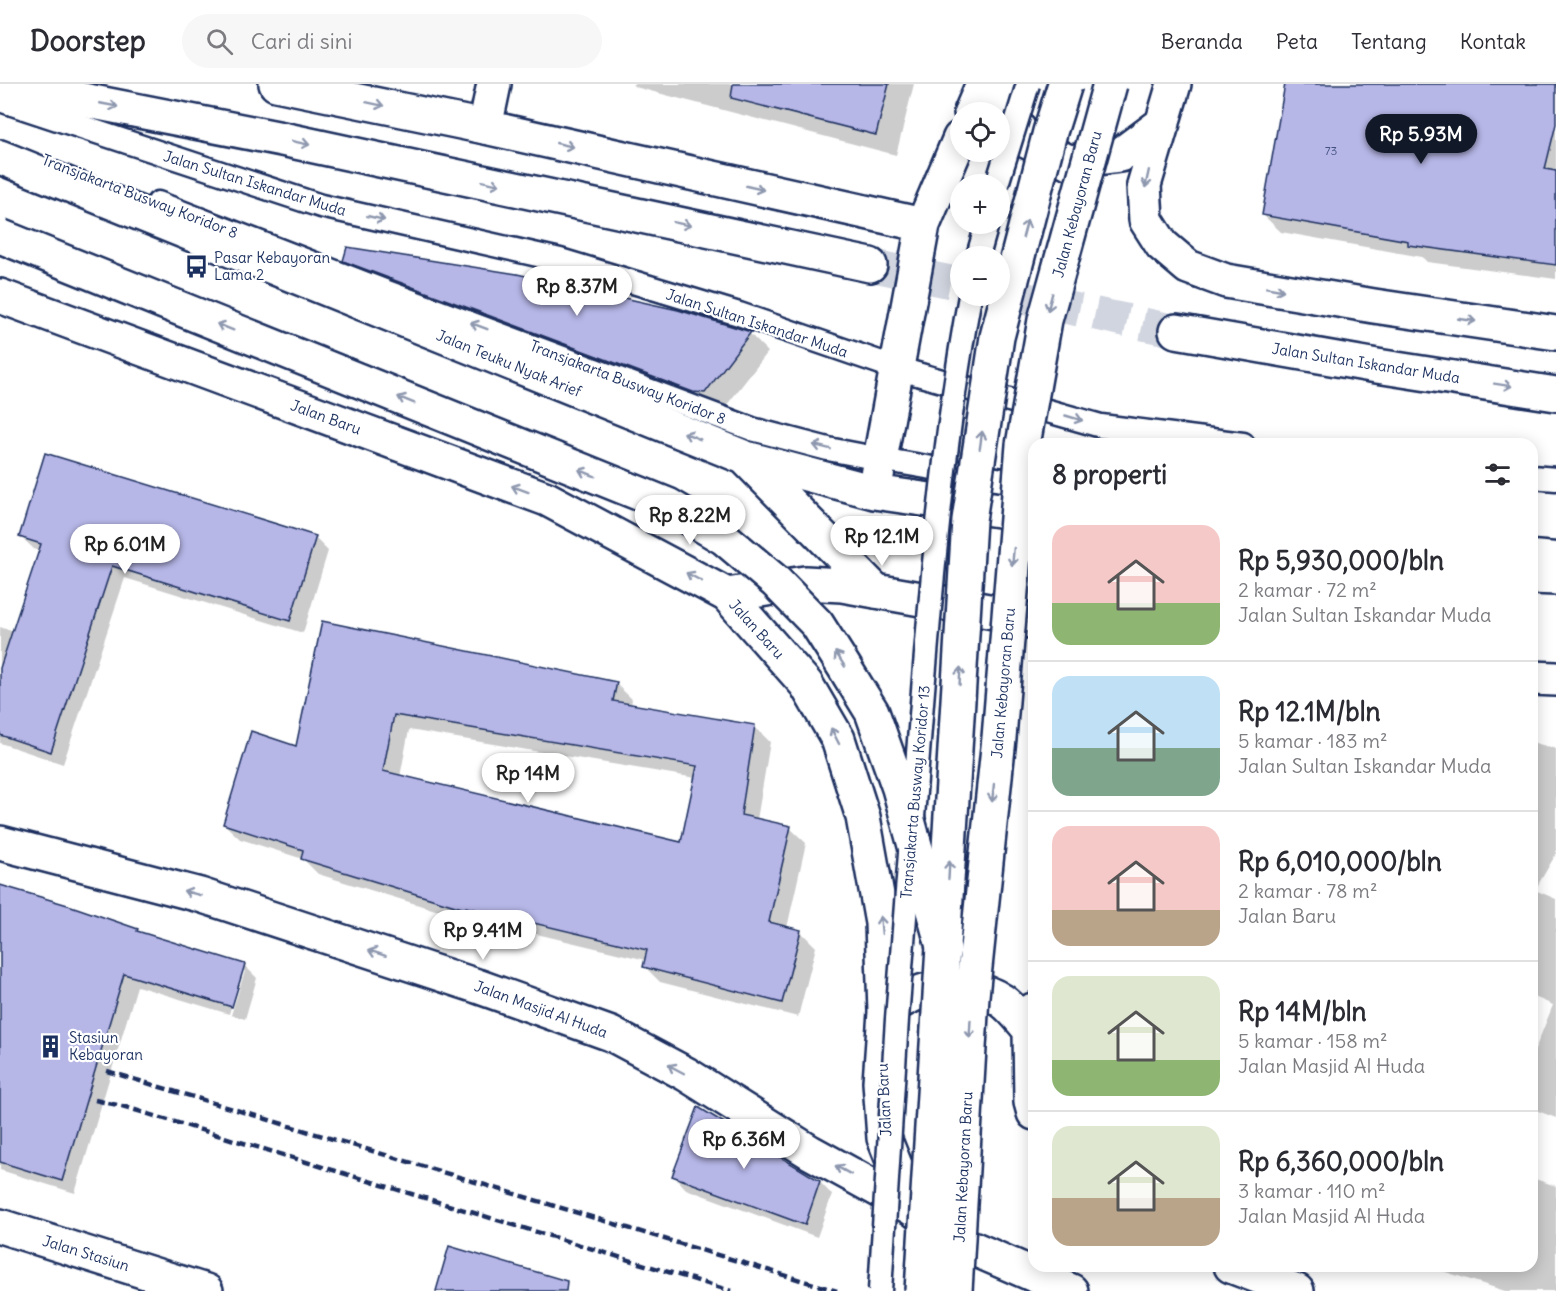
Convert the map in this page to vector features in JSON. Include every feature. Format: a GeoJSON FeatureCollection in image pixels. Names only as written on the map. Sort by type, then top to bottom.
{"type":"FeatureCollection","features":[{"type":"Feature","properties":{"kind":"main road"},"geometry":{"type":"LineString","coordinates":[[11,84],[282,139],[870,265]]}},
{"type":"Feature","properties":{"kind":"main road"},"geometry":{"type":"LineString","coordinates":[[276,84],[485,127],[923,225]]}},
{"type":"Feature","properties":{"kind":"main road"},"geometry":{"type":"LineString","coordinates":[[485,127],[494,84]]}},
{"type":"Feature","properties":{"kind":"main road"},"geometry":{"type":"LineString","coordinates":[[975,102],[983,84]]}},
{"type":"Feature","properties":{"kind":"main road"},"geometry":{"type":"LineString","coordinates":[[996,84],[1024,140],[1069,162],[1120,155],[1163,123]]}},
{"type":"Feature","properties":{"kind":"main road"},"geometry":{"type":"LineString","coordinates":[[922,1291],[969,520],[996,337],[1050,132],[1065,84]]}},
{"type":"Feature","properties":{"kind":"main road","name":"Jalan Kebayoran Baru"},"geometry":{"type":"LineString","coordinates":[[955,1291],[972,996],[999,738],[1023,445],[1045,320],[1110,84]]}},
{"type":"Feature","properties":{"kind":"main road"},"geometry":{"type":"LineString","coordinates":[[1174,84],[1144,185],[1146,220],[1162,245],[1188,267],[1226,281],[1556,333]]}},
{"type":"Feature","properties":{"kind":"main road","name":"Jalan Teuku Nyak Arief"},"geometry":{"type":"LineString","coordinates":[[0,157],[746,458],[874,492],[1028,514]]}},
{"type":"Feature","properties":{"kind":"main road"},"geometry":{"type":"LineString","coordinates":[[874,492],[923,225],[950,162]]}},
{"type":"Feature","properties":{"kind":"main road"},"geometry":{"type":"LineString","coordinates":[[0,236],[668,505],[724,538],[776,582],[817,624],[872,712],[899,788],[944,950]]}},
{"type":"Feature","properties":{"kind":"main road","name":"Jalan Baru"},"geometry":{"type":"LineString","coordinates":[[0,296],[547,499],[727,595],[806,684],[838,740],[863,817],[880,911],[885,1012],[880,1082],[884,1138],[912,1208],[949,1238],[1071,1291]]}},
{"type":"Feature","properties":{"kind":"main road","name":"Jalan Sultan Iskandar Muda"},"geometry":{"type":"LineString","coordinates":[[1176,331],[1556,394]]}},
{"type":"Feature","properties":{"kind":"main road"},"geometry":{"type":"LineString","coordinates":[[746,458],[876,591]]}},
{"type":"Feature","properties":{"kind":"main road"},"geometry":{"type":"LineString","coordinates":[[1538,577],[1556,578]]}},
{"type":"Feature","properties":{"kind":"main road"},"geometry":{"type":"LineString","coordinates":[[727,595],[805,583],[842,585],[1011,615],[1028,620]]}},
{"type":"Feature","properties":{"kind":"main road"},"geometry":{"type":"LineString","coordinates":[[1538,678],[1556,679]]}},
{"type":"Feature","properties":{"kind":"main road","name":"Jalan Masjid Al Huda"},"geometry":{"type":"LineString","coordinates":[[0,843],[200,895],[477,986],[611,1034],[686,1074],[810,1152],[912,1208]]}},
{"type":"Feature","properties":{"kind":"main road"},"geometry":{"type":"LineString","coordinates":[[885,1012],[901,1000],[928,989],[950,986],[981,990],[1028,1016]]}},
{"type":"Feature","properties":{"kind":"main road","name":"Jalan Stasiun"},"geometry":{"type":"LineString","coordinates":[[0,1226],[206,1291]]}},
{"type":"Feature","properties":{"kind":"main road"},"geometry":{"type":"LineString","coordinates":[[1246,1272],[1297,1291]]}},
{"type":"Feature","properties":{"kind":"lane"},"geometry":{"type":"LineString","coordinates":[[1000,174],[1028,84]]}},
{"type":"Feature","properties":{"kind":"lane","name":"Jalan Sultan Iskandar Muda"},"geometry":{"type":"LineString","coordinates":[[0,100],[321,206],[560,260],[739,314],[896,368],[1101,426],[1196,438]]}},
{"type":"Feature","properties":{"kind":"lane","name":"Transjakarta Busway Koridor 8"},"geometry":{"type":"LineString","coordinates":[[0,142],[376,288],[752,429],[828,449],[1028,485]]}},
{"type":"Feature","properties":{"kind":"lane","name":"Transjakarta Busway Koridor 13"},"geometry":{"type":"LineString","coordinates":[[880,1291],[897,1018],[934,551],[959,354],[968,306]]}},
{"type":"Feature","properties":{"kind":"lane"},"geometry":{"type":"LineString","coordinates":[[1538,478],[1556,479]]}},
{"type":"Feature","properties":{"kind":"lane"},"geometry":{"type":"LineString","coordinates":[[1538,552],[1556,554]]}},
{"type":"Feature","properties":{"kind":"building"},"geometry":{"type":"Polygon","coordinates":[[[733,84],[889,84],[876,135],[731,98],[733,84]]]}},
{"type":"Feature","properties":{"kind":"building"},"geometry":{"type":"Polygon","coordinates":[[[1285,84],[1556,84],[1556,124],[1545,169],[1556,171],[1556,265],[1408,245],[1408,241],[1262,215],[1285,84]]]}},
{"type":"Feature","properties":{"kind":"building"},"geometry":{"type":"Polygon","coordinates":[[[347,247],[517,274],[678,310],[751,332],[705,393],[693,392],[343,261],[347,247]]]}},
{"type":"Feature","properties":{"kind":"building"},"geometry":{"type":"Polygon","coordinates":[[[45,453],[316,536],[290,621],[112,566],[51,752],[0,735],[0,668],[41,544],[19,537],[45,453]]]}},
{"type":"Feature","properties":{"kind":"building"},"geometry":{"type":"Polygon","coordinates":[[[322,621],[617,682],[613,701],[755,725],[741,815],[791,826],[769,922],[801,930],[782,1003],[643,967],[647,950],[466,907],[465,909],[301,859],[303,850],[223,824],[251,731],[296,746],[322,621]],[[394,715],[383,771],[681,842],[697,766],[394,715]]]}},
{"type":"Feature","properties":{"kind":"building","name":"Stasiun Kebayoran"},"geometry":{"type":"Polygon","coordinates":[[[0,885],[71,906],[138,929],[137,931],[245,964],[232,1007],[124,974],[62,1181],[0,1162],[0,885]]]}},
{"type":"Feature","properties":{"kind":"building"},"geometry":{"type":"Polygon","coordinates":[[[698,1107],[820,1181],[805,1225],[672,1176],[698,1107]]]}},
{"type":"Feature","properties":{"kind":"building"},"geometry":{"type":"Polygon","coordinates":[[[449,1246],[567,1281],[566,1291],[436,1291],[449,1246]]]}},
{"type":"Feature","properties":{"kind":"tunnel"},"geometry":{"type":"LineString","coordinates":[[870,265],[950,282]]}},
{"type":"Feature","properties":{"kind":"tunnel"},"geometry":{"type":"LineString","coordinates":[[1010,295],[1176,331]]}},
{"type":"Feature","properties":{"kind":"railway"},"geometry":{"type":"LineString","coordinates":[[107,1071],[837,1291]]}},
{"type":"Feature","properties":{"kind":"railway"},"geometry":{"type":"LineString","coordinates":[[95,1100],[122,1106],[731,1291]]}},
{"type":"Feature","properties":{"kind":"place","name":"Pasar Kebayoran Lama 2"},"geometry":{"type":"Point","coordinates":[196,266]}},
{"type":"Feature","properties":{"kind":"place","name":"Stasiun Kebayoran"},"geometry":{"type":"Point","coordinates":[51,1046]}}]}
